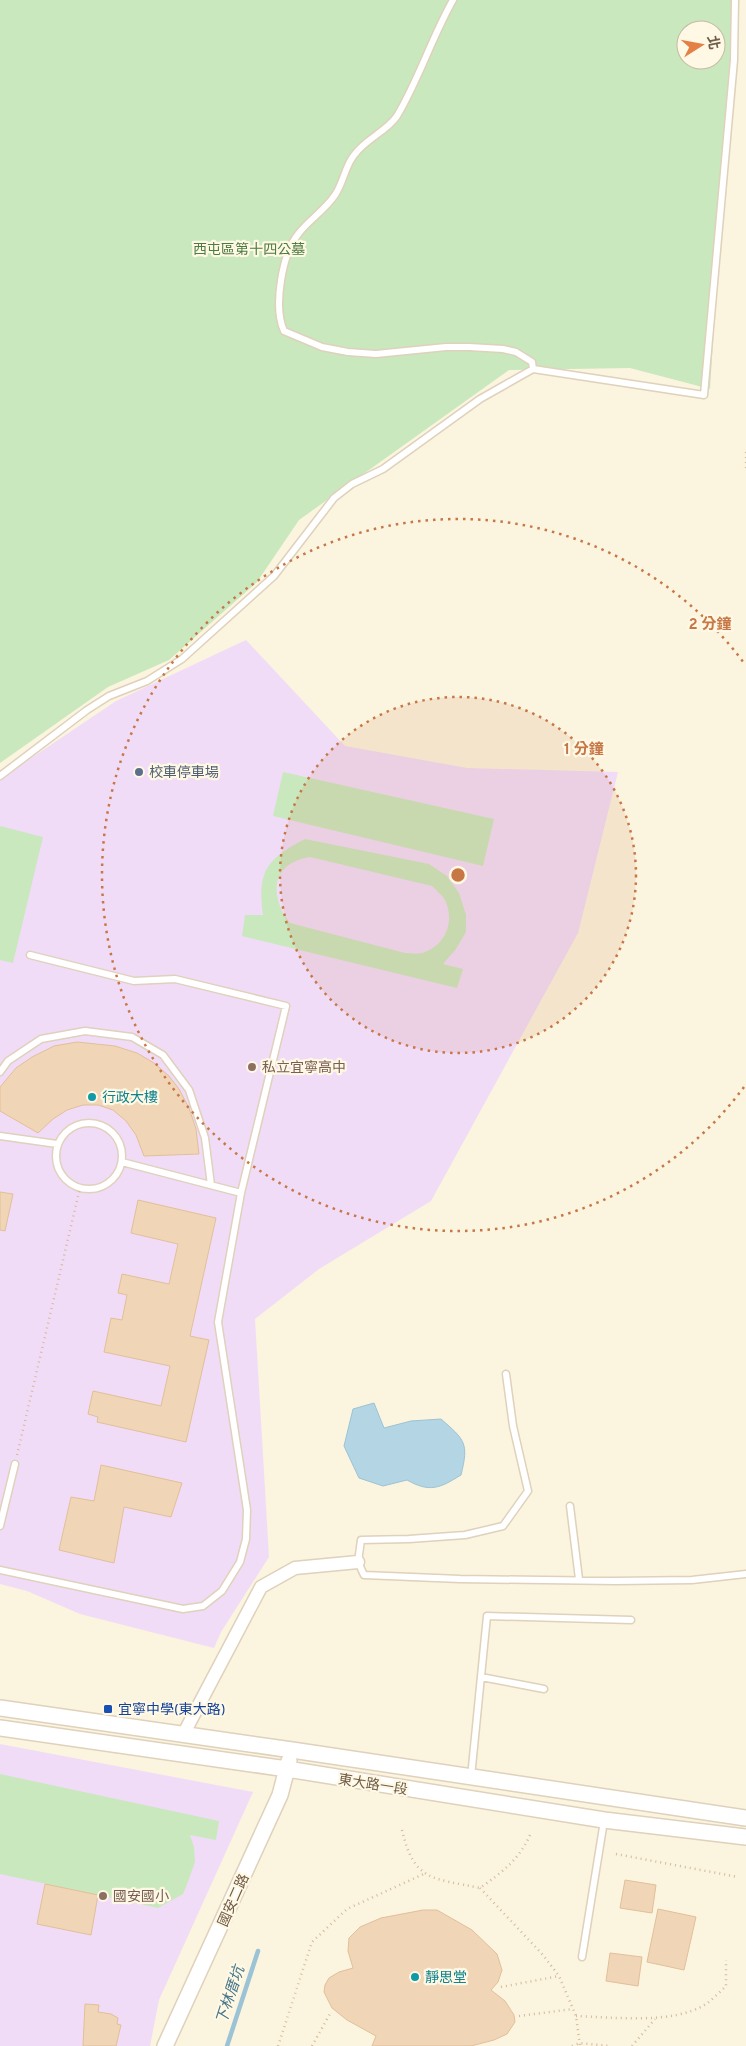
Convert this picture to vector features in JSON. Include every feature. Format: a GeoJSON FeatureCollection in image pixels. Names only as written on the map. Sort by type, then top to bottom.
{"type":"FeatureCollection","features":[{"type":"Feature","properties":{"kind":"street"},"geometry":{"type":"LineString","coordinates":[[182,1735],[261,1587],[295,1568],[358,1562]]}},
{"type":"Feature","properties":{"kind":"street","name":"東大路一段"},"geometry":{"type":"LineString","coordinates":[[0,1708],[746,1818]]}},
{"type":"Feature","properties":{"kind":"street","name":"東大路一段"},"geometry":{"type":"LineString","coordinates":[[0,1728],[287,1770],[604,1820],[746,1837]]}},
{"type":"Feature","properties":{"kind":"street","name":"國安二路"},"geometry":{"type":"LineString","coordinates":[[165,2046],[276,1803],[292,1750]]}},
{"type":"Feature","properties":{"kind":"lane"},"geometry":{"type":"LineString","coordinates":[[453,0],[396,117],[355,153],[336,194],[294,240],[284,264],[280,300],[282,327],[284,331],[322,347],[348,352],[376,354],[446,347],[503,349],[516,352],[532,362],[533,369]]}},
{"type":"Feature","properties":{"kind":"lane"},"geometry":{"type":"LineString","coordinates":[[0,776],[87,710],[109,696],[147,682],[182,659],[274,576],[334,498],[352,484],[383,469],[480,399],[533,369],[704,395],[734,60],[735,0]]}},
{"type":"Feature","properties":{"kind":"lane"},"geometry":{"type":"LineString","coordinates":[[0,1570],[183,1609],[203,1606],[222,1591],[240,1562],[246,1539],[247,1510],[218,1322],[241,1192],[286,1006],[175,980],[134,981],[30,955]]}},
{"type":"Feature","properties":{"kind":"lane"},"geometry":{"type":"LineString","coordinates":[[0,1072],[8,1061],[41,1039],[85,1031],[132,1037],[163,1055],[189,1090],[205,1138],[211,1185]]}},
{"type":"Feature","properties":{"kind":"lane"},"geometry":{"type":"LineString","coordinates":[[88,1122],[98,1124],[114,1134],[120,1142],[122,1162],[114,1178],[107,1184],[98,1188],[80,1188],[64,1179],[59,1171],[56,1153],[58,1144],[69,1128],[88,1122]]}},
{"type":"Feature","properties":{"kind":"lane"},"geometry":{"type":"LineString","coordinates":[[0,1136],[58,1144]]}},
{"type":"Feature","properties":{"kind":"lane"},"geometry":{"type":"LineString","coordinates":[[122,1162],[241,1192]]}},
{"type":"Feature","properties":{"kind":"lane"},"geometry":{"type":"LineString","coordinates":[[506,1374],[513,1426],[528,1491],[503,1526],[465,1535],[361,1540],[358,1562],[364,1575],[460,1579],[692,1580],[746,1574]]}},
{"type":"Feature","properties":{"kind":"lane"},"geometry":{"type":"LineString","coordinates":[[0,1526],[15,1464]]}},
{"type":"Feature","properties":{"kind":"lane"},"geometry":{"type":"LineString","coordinates":[[570,1506],[579,1579]]}},
{"type":"Feature","properties":{"kind":"lane"},"geometry":{"type":"LineString","coordinates":[[471,1777],[487,1616],[631,1620]]}},
{"type":"Feature","properties":{"kind":"lane"},"geometry":{"type":"LineString","coordinates":[[481,1677],[544,1690]]}},
{"type":"Feature","properties":{"kind":"lane"},"geometry":{"type":"LineString","coordinates":[[582,1957],[604,1820]]}},
{"type":"Feature","properties":{"kind":"path"},"geometry":{"type":"LineString","coordinates":[[746,452],[746,469]]}},
{"type":"Feature","properties":{"kind":"path"},"geometry":{"type":"LineString","coordinates":[[15,1464],[80,1188]]}},
{"type":"Feature","properties":{"kind":"path"},"geometry":{"type":"LineString","coordinates":[[402,1830],[410,1856],[417,1868],[433,1878],[480,1888],[543,1955],[559,1976],[576,2016],[580,2044]]}},
{"type":"Feature","properties":{"kind":"path"},"geometry":{"type":"LineString","coordinates":[[480,1888],[507,1869],[525,1846],[530,1835]]}},
{"type":"Feature","properties":{"kind":"path"},"geometry":{"type":"LineString","coordinates":[[616,1854],[738,1877]]}},
{"type":"Feature","properties":{"kind":"path"},"geometry":{"type":"LineString","coordinates":[[278,2046],[312,1942],[347,1909],[426,1873]]}},
{"type":"Feature","properties":{"kind":"path"},"geometry":{"type":"LineString","coordinates":[[576,2016],[655,2019],[686,2012],[705,2005],[726,1986],[726,1960]]}},
{"type":"Feature","properties":{"kind":"path"},"geometry":{"type":"LineString","coordinates":[[501,1987],[559,1976]]}},
{"type":"Feature","properties":{"kind":"path"},"geometry":{"type":"LineString","coordinates":[[519,2016],[573,2009]]}},
{"type":"Feature","properties":{"kind":"path"},"geometry":{"type":"LineString","coordinates":[[312,2046],[331,2012]]}},
{"type":"Feature","properties":{"kind":"path"},"geometry":{"type":"LineString","coordinates":[[632,2046],[655,2019]]}},
{"type":"Feature","properties":{"kind":"path"},"geometry":{"type":"LineString","coordinates":[[572,2046],[580,2044],[610,2046]]}},
{"type":"Feature","properties":{"kind":"shaded area","name":"私立宜寧高中"},"geometry":{"type":"Polygon","coordinates":[[[246,640],[345,746],[467,768],[618,772],[578,933],[431,1201],[319,1269],[255,1319],[269,1557],[221,1632],[214,1648],[80,1614],[27,1591],[0,1584],[0,779],[116,701],[246,640]]]}},
{"type":"Feature","properties":{"kind":"shaded area","name":"國安國小"},"geometry":{"type":"Polygon","coordinates":[[[0,1744],[253,1792],[159,2000],[150,2046],[0,2046],[0,1744]]]}},
{"type":"Feature","properties":{"kind":"green space","name":"西屯區第十四公墓"},"geometry":{"type":"Polygon","coordinates":[[[0,0],[735,0],[710,389],[630,368],[509,370],[299,520],[257,582],[169,660],[108,687],[0,763],[0,0]]]}},
{"type":"Feature","properties":{"kind":"green space"},"geometry":{"type":"Polygon","coordinates":[[[283,772],[494,819],[483,866],[273,816],[283,772]]]}},
{"type":"Feature","properties":{"kind":"green space"},"geometry":{"type":"Polygon","coordinates":[[[0,826],[43,837],[13,963],[0,960],[0,826]]]}},
{"type":"Feature","properties":{"kind":"green space"},"geometry":{"type":"Polygon","coordinates":[[[305,839],[429,864],[447,876],[459,893],[466,915],[466,932],[456,949],[443,964],[463,969],[457,988],[242,936],[245,915],[263,915],[262,888],[263,877],[267,868],[273,860],[305,839]],[[310,857],[298,860],[286,867],[280,874],[277,890],[281,908],[290,923],[405,953],[418,954],[425,952],[438,943],[443,938],[449,924],[448,908],[445,900],[432,886],[310,857]]]}},
{"type":"Feature","properties":{"kind":"green space"},"geometry":{"type":"Polygon","coordinates":[[[0,1774],[219,1821],[216,1840],[190,1835],[194,1847],[195,1862],[183,1894],[158,1908],[0,1874],[0,1774]]]}},
{"type":"Feature","properties":{"kind":"water"},"geometry":{"type":"Polygon","coordinates":[[[374,1403],[384,1428],[411,1421],[441,1419],[455,1432],[463,1443],[465,1456],[461,1475],[441,1486],[429,1488],[407,1480],[383,1486],[359,1478],[344,1446],[353,1409],[374,1403]]]}},
{"type":"Feature","properties":{"kind":"building","name":"行政大樓"},"geometry":{"type":"Polygon","coordinates":[[[77,1042],[115,1046],[137,1053],[154,1063],[169,1076],[179,1089],[189,1108],[196,1129],[199,1154],[144,1156],[136,1135],[126,1121],[113,1110],[98,1105],[83,1105],[67,1110],[53,1119],[38,1133],[0,1111],[0,1087],[16,1068],[32,1057],[54,1046],[77,1042]]]}},
{"type":"Feature","properties":{"kind":"building"},"geometry":{"type":"Polygon","coordinates":[[[0,1192],[13,1194],[5,1231],[0,1230],[0,1192]]]}},
{"type":"Feature","properties":{"kind":"building"},"geometry":{"type":"Polygon","coordinates":[[[138,1200],[216,1218],[190,1336],[209,1340],[186,1442],[97,1422],[98,1417],[88,1414],[93,1391],[161,1406],[170,1366],[104,1352],[111,1318],[122,1320],[127,1295],[118,1293],[122,1274],[169,1284],[178,1244],[131,1233],[138,1200]]]}},
{"type":"Feature","properties":{"kind":"building"},"geometry":{"type":"Polygon","coordinates":[[[101,1465],[182,1483],[171,1517],[124,1507],[114,1563],[59,1550],[71,1497],[94,1501],[101,1465]]]}},
{"type":"Feature","properties":{"kind":"building"},"geometry":{"type":"Polygon","coordinates":[[[625,1880],[656,1885],[652,1913],[620,1908],[625,1880]]]}},
{"type":"Feature","properties":{"kind":"building"},"geometry":{"type":"Polygon","coordinates":[[[45,1884],[98,1895],[91,1935],[37,1924],[45,1884]]]}},
{"type":"Feature","properties":{"kind":"building"},"geometry":{"type":"Polygon","coordinates":[[[658,1909],[696,1917],[684,1970],[647,1962],[658,1909]]]}},
{"type":"Feature","properties":{"kind":"building","name":"靜思堂"},"geometry":{"type":"Polygon","coordinates":[[[423,1910],[437,1910],[472,1930],[497,1954],[502,1970],[498,1982],[491,1990],[505,2001],[514,2015],[515,2022],[507,2034],[494,2040],[471,2046],[372,2046],[376,2036],[347,2020],[332,2008],[324,1992],[325,1985],[329,1978],[339,1972],[353,1968],[348,1951],[349,1938],[360,1927],[381,1918],[423,1910]]]}},
{"type":"Feature","properties":{"kind":"building"},"geometry":{"type":"Polygon","coordinates":[[[610,1953],[642,1957],[638,1986],[606,1981],[610,1953]]]}},
{"type":"Feature","properties":{"kind":"building"},"geometry":{"type":"Polygon","coordinates":[[[85,2004],[99,2005],[98,2012],[111,2014],[118,2018],[117,2024],[121,2025],[116,2046],[83,2046],[85,2004]]]}},
{"type":"Feature","properties":{"kind":"waterway","name":"下林厝坑"},"geometry":{"type":"LineString","coordinates":[[227,2046],[258,1951]]}},
{"type":"Feature","properties":{"kind":"place","name":"校車停車場"},"geometry":{"type":"Point","coordinates":[139,772]}},
{"type":"Feature","properties":{"kind":"place","name":"私立宜寧高中"},"geometry":{"type":"Point","coordinates":[252,1067]}},
{"type":"Feature","properties":{"kind":"place","name":"行政大樓"},"geometry":{"type":"Point","coordinates":[92,1097]}},
{"type":"Feature","properties":{"kind":"place","name":"宜寧中學(東大路)"},"geometry":{"type":"Point","coordinates":[108,1709]}},
{"type":"Feature","properties":{"kind":"place","name":"國安國小"},"geometry":{"type":"Point","coordinates":[103,1896]}},
{"type":"Feature","properties":{"kind":"place","name":"靜思堂"},"geometry":{"type":"Point","coordinates":[415,1977]}}]}
